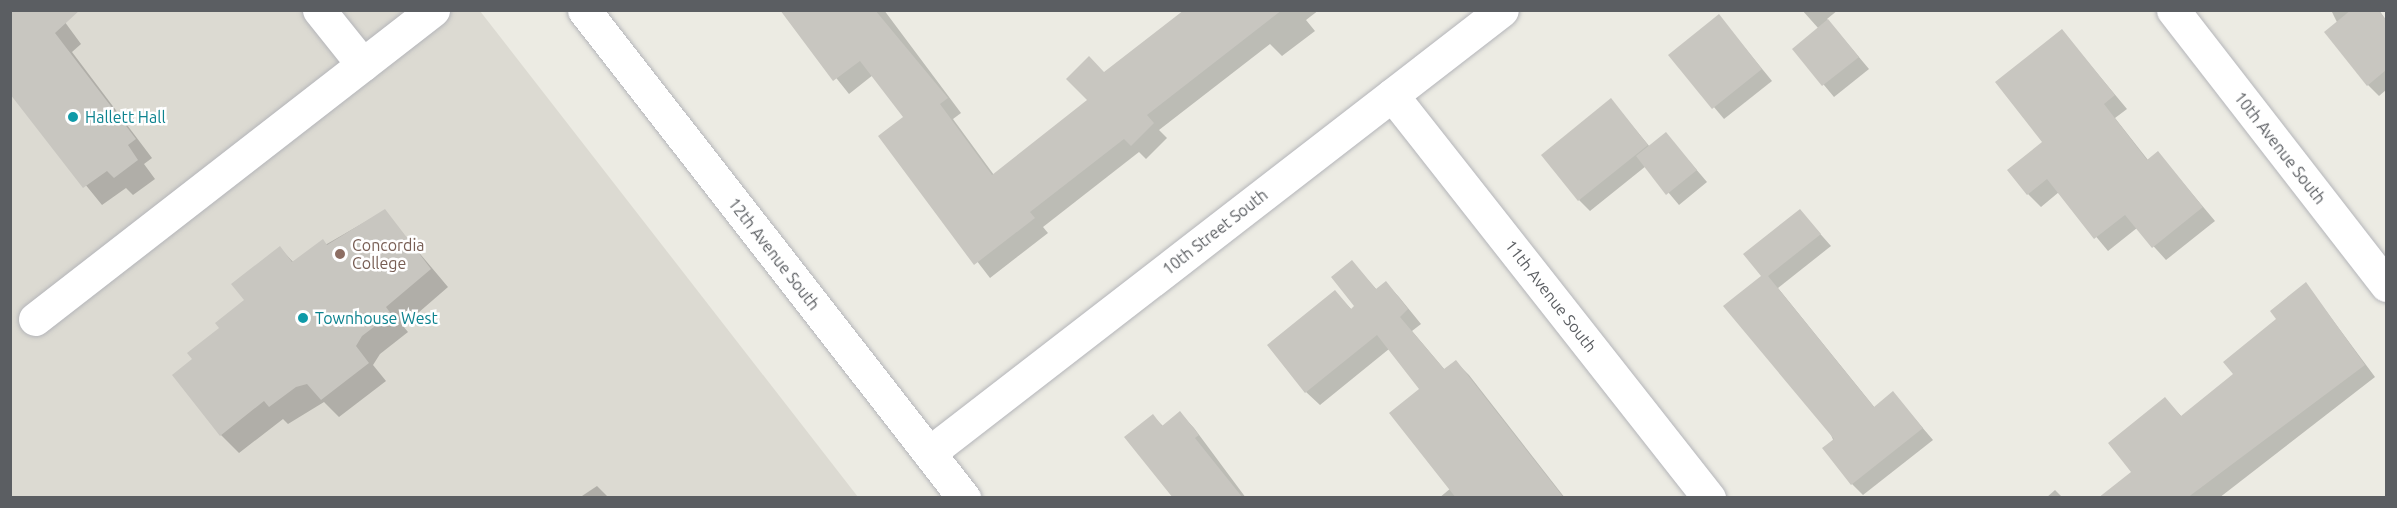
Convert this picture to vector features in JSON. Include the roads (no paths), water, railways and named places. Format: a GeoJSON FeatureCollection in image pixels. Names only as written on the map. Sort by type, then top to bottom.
{"type":"FeatureCollection","features":[{"type":"Feature","properties":{"kind":"street"},"geometry":{"type":"LineString","coordinates":[[319,10],[363,65]]}},
{"type":"Feature","properties":{"kind":"street"},"geometry":{"type":"LineString","coordinates":[[35,319],[433,10]]}},
{"type":"Feature","properties":{"kind":"street","name":"12th Avenue South"},"geometry":{"type":"LineString","coordinates":[[584,10],[964,498]]}},
{"type":"Feature","properties":{"kind":"street","name":"10th Street South"},"geometry":{"type":"LineString","coordinates":[[929,453],[1502,10]]}},
{"type":"Feature","properties":{"kind":"street","name":"10th Avenue South"},"geometry":{"type":"LineString","coordinates":[[2173,10],[2386,285]]}},
{"type":"Feature","properties":{"kind":"street","name":"11th Avenue South"},"geometry":{"type":"LineString","coordinates":[[1392,95],[1709,498]]}},
{"type":"Feature","properties":{"kind":"place","name":"Hallett Hall"},"geometry":{"type":"Point","coordinates":[73,117]}},
{"type":"Feature","properties":{"kind":"place","name":"Concordia College"},"geometry":{"type":"Point","coordinates":[340,254]}},
{"type":"Feature","properties":{"kind":"place","name":"Townhouse West"},"geometry":{"type":"Point","coordinates":[303,318]}}]}
